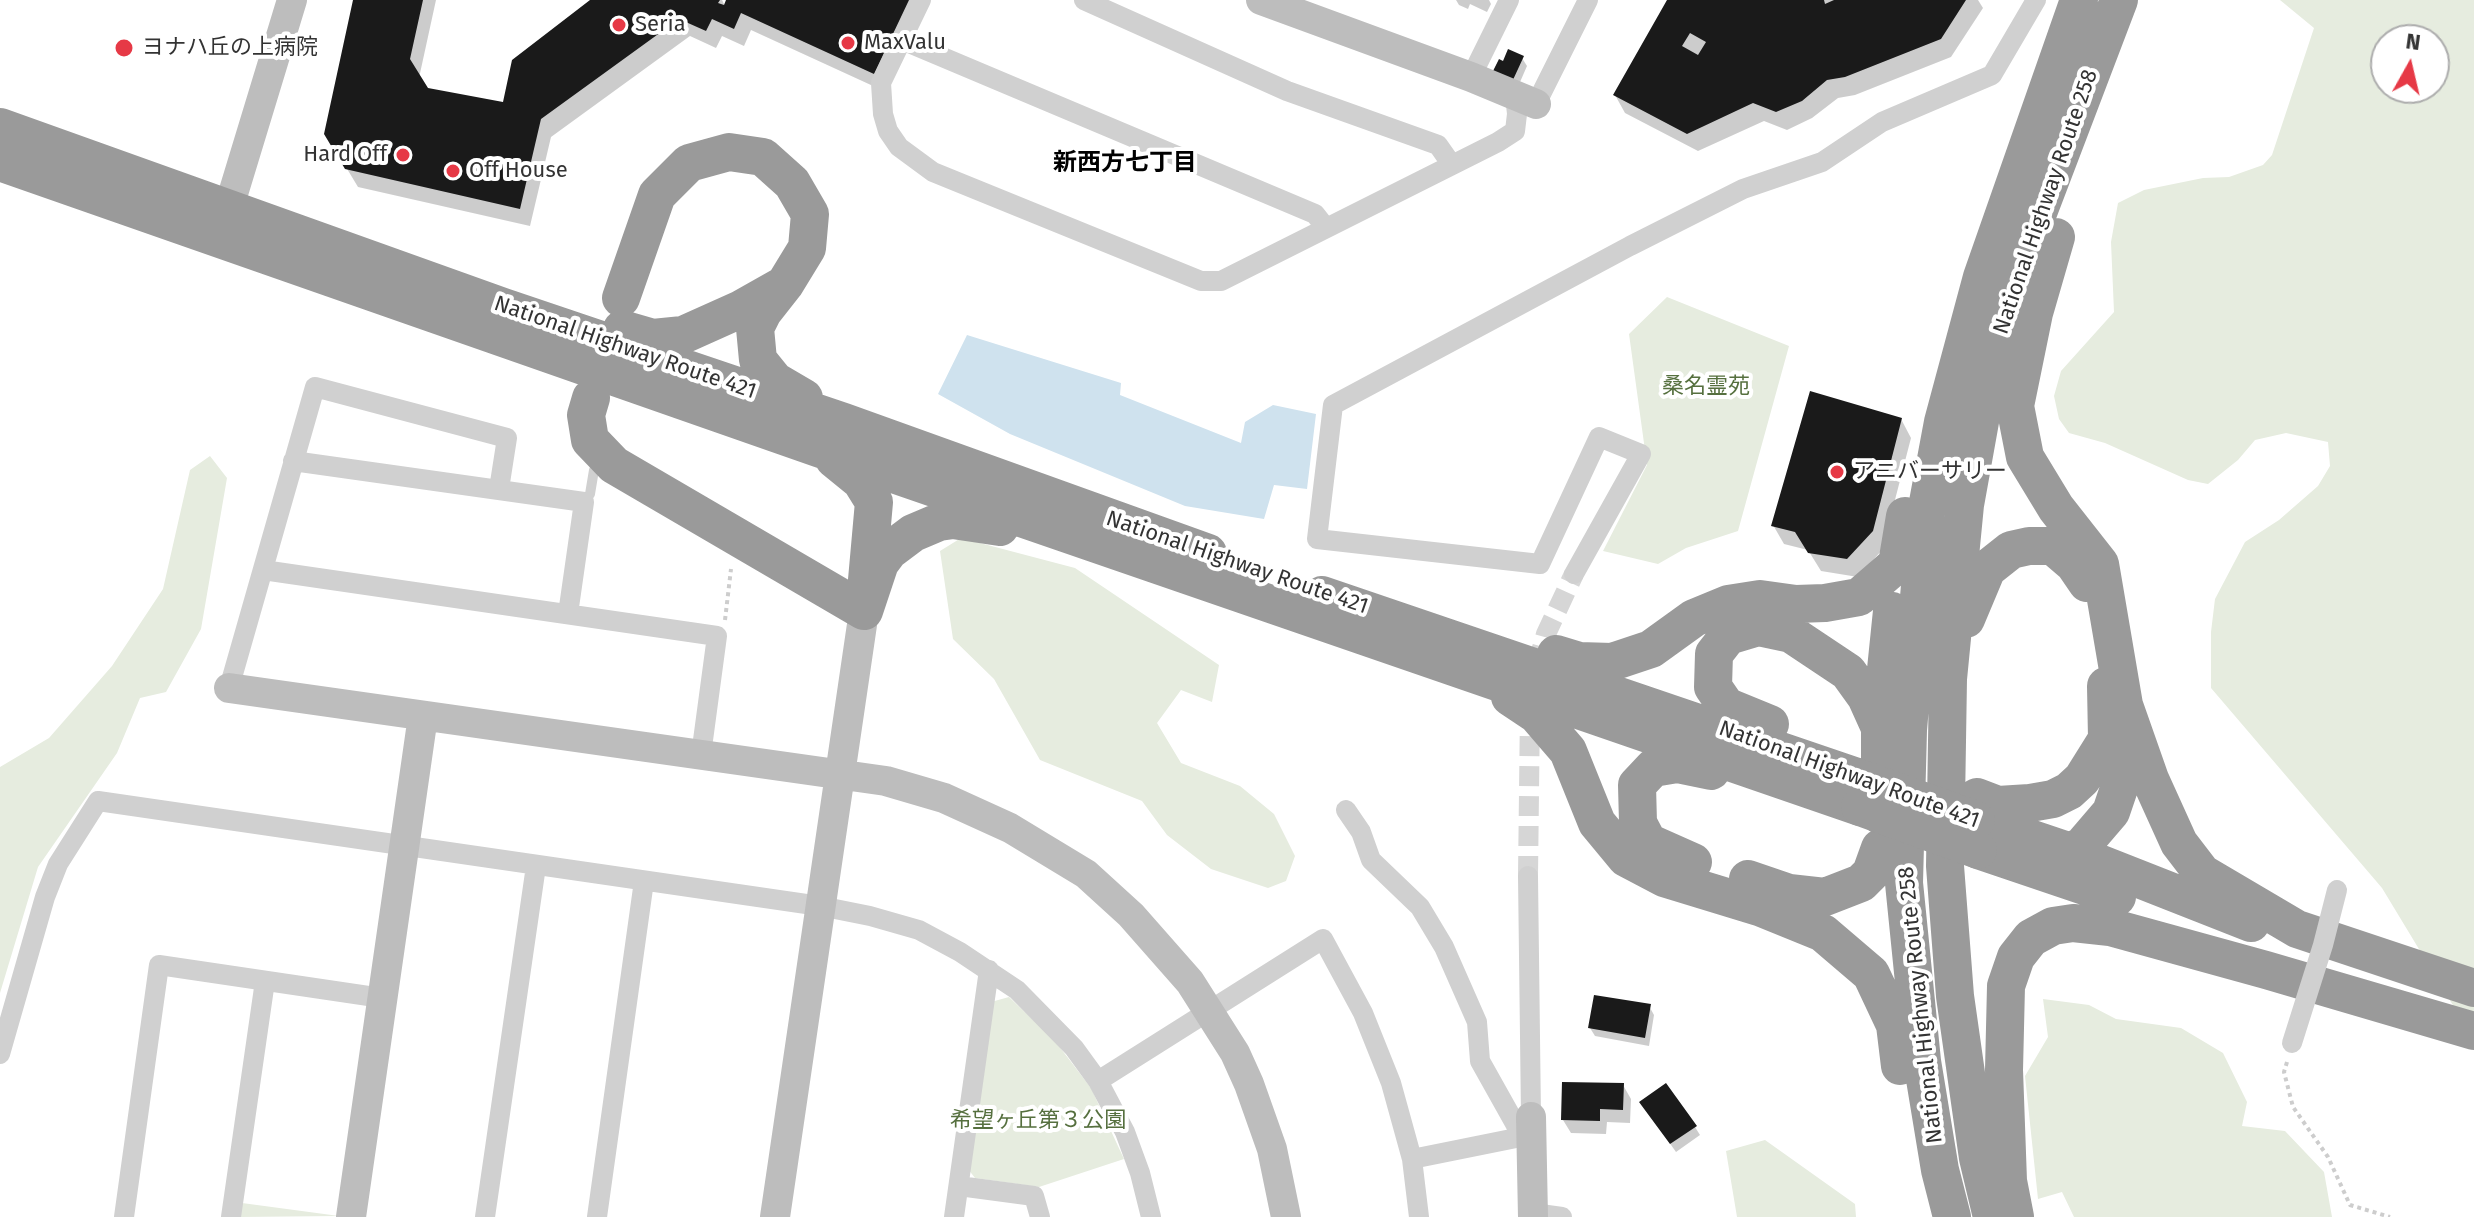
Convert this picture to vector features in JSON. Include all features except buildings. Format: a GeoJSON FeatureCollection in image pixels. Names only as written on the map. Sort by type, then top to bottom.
{"type":"FeatureCollection","features":[{"type":"Feature","properties":{"kind":"highway"},"geometry":{"type":"LineString","coordinates":[[1932,1217],[1908,1123],[1895,1025],[1880,848],[1880,728],[1897,564],[1915,454],[1941,345],[2008,143],[2079,0]]}},
{"type":"Feature","properties":{"kind":"highway","name":"National Highway Route 258"},"geometry":{"type":"LineString","coordinates":[[1952,1217],[1940,1170],[1922,1061],[1904,883],[1908,730],[1926,513],[1943,422],[1982,277],[2079,0]]}},
{"type":"Feature","properties":{"kind":"highway","name":"National Highway Route 258"},"geometry":{"type":"LineString","coordinates":[[1992,1217],[1978,1158],[1955,996],[1945,866],[1948,679],[1965,505],[1990,366],[2028,239],[2119,0]]}},
{"type":"Feature","properties":{"kind":"highway"},"geometry":{"type":"LineString","coordinates":[[2027,866],[2081,847],[2111,812],[2129,759],[2124,705],[2100,564],[2056,508],[2025,457],[2015,406],[2034,313],[2082,147],[2138,0]]}},
{"type":"Feature","properties":{"kind":"highway","name":"National Highway Route 421"},"geometry":{"type":"LineString","coordinates":[[0,127],[224,223],[831,435],[1444,634],[1854,785],[2068,851],[2290,938],[2474,997]]}},
{"type":"Feature","properties":{"kind":"highway"},"geometry":{"type":"LineString","coordinates":[[621,298],[657,195],[689,163],[729,152],[763,157],[792,183],[810,214],[807,248],[755,328],[758,360],[775,381],[831,435],[874,502],[864,611]]}},
{"type":"Feature","properties":{"kind":"highway","name":"National Highway Route 421"},"geometry":{"type":"LineString","coordinates":[[0,162],[224,223],[503,307],[1147,560],[1787,782],[1895,790],[1977,822],[2027,866],[2256,945],[2474,1010]]}},
{"type":"Feature","properties":{"kind":"highway"},"geometry":{"type":"LineString","coordinates":[[503,307],[546,305],[653,338],[683,335],[741,309],[785,284]]}},
{"type":"Feature","properties":{"kind":"highway"},"geometry":{"type":"LineString","coordinates":[[591,398],[586,415],[590,440],[614,465],[864,611]]}},
{"type":"Feature","properties":{"kind":"highway"},"geometry":{"type":"LineString","coordinates":[[864,611],[874,576],[889,551],[913,533],[939,522],[973,521],[1074,547],[1147,560]]}},
{"type":"Feature","properties":{"kind":"highway"},"geometry":{"type":"LineString","coordinates":[[1948,679],[1970,606],[1987,569],[2011,550],[2029,546],[2053,546],[2074,564],[2091,590],[2100,635],[2107,700],[2107,739],[2082,779],[2069,791],[2053,799],[1998,805],[1977,822]]}},
{"type":"Feature","properties":{"kind":"highway"},"geometry":{"type":"LineString","coordinates":[[1444,634],[1500,637],[1579,661],[1612,662],[1651,649],[1694,618],[1728,604],[1760,599],[1796,604],[1825,603],[1859,597],[1897,564]]}},
{"type":"Feature","properties":{"kind":"highway"},"geometry":{"type":"LineString","coordinates":[[1854,785],[1836,750],[1726,706],[1713,687],[1714,654],[1728,636],[1758,627],[1791,634],[1848,672],[1866,697],[1880,728]]}},
{"type":"Feature","properties":{"kind":"highway"},"geometry":{"type":"LineString","coordinates":[[1480,677],[1537,715],[1568,751],[1597,823],[1626,858],[1664,878],[1759,907],[1823,933],[1871,974],[1895,1025]]}},
{"type":"Feature","properties":{"kind":"highway"},"geometry":{"type":"LineString","coordinates":[[2124,705],[2150,779],[2179,843],[2202,873],[2297,929],[2474,988]]}},
{"type":"Feature","properties":{"kind":"highway"},"geometry":{"type":"LineString","coordinates":[[1787,782],[1774,787],[1677,764],[1653,768],[1637,785],[1638,823],[1648,842],[1679,857],[1789,893],[1825,897],[1861,883],[1871,873],[1880,848]]}},
{"type":"Feature","properties":{"kind":"highway"},"geometry":{"type":"LineString","coordinates":[[2015,1217],[2008,1181],[2006,986],[2016,957],[2031,938],[2053,926],[2073,923],[2110,927],[2474,1031]]}},
{"type":"Feature","properties":{"kind":"street"},"geometry":{"type":"LineString","coordinates":[[224,223],[292,0]]}},
{"type":"Feature","properties":{"kind":"street"},"geometry":{"type":"LineString","coordinates":[[921,0],[881,83],[883,114],[888,131],[899,147],[933,172],[1201,281],[1221,281],[1515,131],[1517,114],[1525,99],[1588,0]]}},
{"type":"Feature","properties":{"kind":"street"},"geometry":{"type":"LineString","coordinates":[[1084,0],[1287,91],[1438,145],[1452,165]]}},
{"type":"Feature","properties":{"kind":"street"},"geometry":{"type":"LineString","coordinates":[[1471,77],[1509,0]]}},
{"type":"Feature","properties":{"kind":"street"},"geometry":{"type":"LineString","coordinates":[[1574,574],[1641,454],[1599,437],[1540,564],[1317,539],[1333,405],[1743,189],[1822,162],[1882,122],[1992,75],[2036,0]]}},
{"type":"Feature","properties":{"kind":"street"},"geometry":{"type":"LineString","coordinates":[[1271,2],[1525,99]]}},
{"type":"Feature","properties":{"kind":"street"},"geometry":{"type":"LineString","coordinates":[[902,40],[1315,214],[1326,228]]}},
{"type":"Feature","properties":{"kind":"street"},"geometry":{"type":"LineString","coordinates":[[499,489],[507,438],[315,387],[229,688],[886,781],[944,798],[1010,828],[1086,874],[1131,915],[1169,957],[1210,1011],[1235,1053],[1263,1118],[1286,1217]]}},
{"type":"Feature","properties":{"kind":"street"},"geometry":{"type":"LineString","coordinates":[[293,461],[584,502],[568,614]]}},
{"type":"Feature","properties":{"kind":"street"},"geometry":{"type":"LineString","coordinates":[[263,570],[717,636],[701,755]]}},
{"type":"Feature","properties":{"kind":"street"},"geometry":{"type":"LineString","coordinates":[[775,1217],[864,611]]}},
{"type":"Feature","properties":{"kind":"street"},"geometry":{"type":"LineString","coordinates":[[351,1217],[423,716]]}},
{"type":"Feature","properties":{"kind":"street"},"geometry":{"type":"LineString","coordinates":[[0,1054],[45,897],[58,864],[98,801],[820,906],[919,930],[989,970],[1017,990],[1059,1031],[1098,1081],[1125,1132],[1151,1217]]}},
{"type":"Feature","properties":{"kind":"street"},"geometry":{"type":"LineString","coordinates":[[1346,810],[1361,832],[1367,855],[1420,907],[1444,947],[1477,1022],[1480,1061],[1528,1129]]}},
{"type":"Feature","properties":{"kind":"street"},"geometry":{"type":"LineString","coordinates":[[485,1217],[536,866]]}},
{"type":"Feature","properties":{"kind":"street"},"geometry":{"type":"LineString","coordinates":[[1528,876],[1528,1129],[1533,1215],[1562,1217]]}},
{"type":"Feature","properties":{"kind":"street"},"geometry":{"type":"LineString","coordinates":[[597,1217],[644,881]]}},
{"type":"Feature","properties":{"kind":"street"},"geometry":{"type":"LineString","coordinates":[[2292,1043],[2337,890]]}},
{"type":"Feature","properties":{"kind":"street"},"geometry":{"type":"LineString","coordinates":[[1098,1081],[1323,939],[1375,1039],[1412,1159],[1419,1217]]}},
{"type":"Feature","properties":{"kind":"street"},"geometry":{"type":"LineString","coordinates":[[124,1217],[159,965],[382,998]]}},
{"type":"Feature","properties":{"kind":"street"},"geometry":{"type":"LineString","coordinates":[[954,1217],[989,970]]}},
{"type":"Feature","properties":{"kind":"street"},"geometry":{"type":"LineString","coordinates":[[231,1217],[265,981]]}},
{"type":"Feature","properties":{"kind":"street"},"geometry":{"type":"LineString","coordinates":[[1412,1159],[1528,1129]]}},
{"type":"Feature","properties":{"kind":"street"},"geometry":{"type":"LineString","coordinates":[[959,1186],[1034,1196],[1040,1217]]}},
{"type":"Feature","properties":{"kind":"lane"},"geometry":{"type":"LineString","coordinates":[[584,502],[590,494],[594,470]]}},
{"type":"Feature","properties":{"kind":"path"},"geometry":{"type":"LineString","coordinates":[[717,636],[723,628],[732,567]]}},
{"type":"Feature","properties":{"kind":"path"},"geometry":{"type":"LineString","coordinates":[[2292,1043],[2284,1072],[2293,1107],[2328,1157],[2350,1205],[2390,1217]]}},
{"type":"Feature","properties":{"kind":"green space"},"geometry":{"type":"Polygon","coordinates":[[[2280,0],[2474,0],[2474,1040],[2382,888],[2211,688],[2211,632],[2215,599],[2245,542],[2279,520],[2318,486],[2330,466],[2328,442],[2286,433],[2255,440],[2238,460],[2208,484],[2188,480],[2105,443],[2069,433],[2059,419],[2054,396],[2061,371],[2114,312],[2111,242],[2118,203],[2144,190],[2203,178],[2229,177],[2263,165],[2272,155],[2314,28],[2280,0]]]}},
{"type":"Feature","properties":{"kind":"green space","name":"桑名霊苑"},"geometry":{"type":"Polygon","coordinates":[[[1667,297],[1789,346],[1738,531],[1686,548],[1658,564],[1603,551],[1647,465],[1629,334],[1667,297]]]}},
{"type":"Feature","properties":{"kind":"green space"},"geometry":{"type":"Polygon","coordinates":[[[210,456],[227,478],[201,629],[166,692],[140,698],[117,753],[38,867],[0,993],[0,767],[49,738],[112,666],[163,589],[190,470],[210,456]]]}},
{"type":"Feature","properties":{"kind":"green space"},"geometry":{"type":"Polygon","coordinates":[[[961,538],[1075,568],[1219,665],[1212,702],[1181,690],[1157,723],[1181,763],[1240,786],[1274,814],[1295,856],[1286,881],[1268,888],[1211,869],[1167,835],[1142,801],[1040,760],[994,679],[953,639],[940,551],[961,538]]]}},
{"type":"Feature","properties":{"kind":"green space","name":"希望ヶ丘第３公園"},"geometry":{"type":"Polygon","coordinates":[[[1009,997],[1055,1041],[1091,1088],[1124,1159],[1039,1187],[975,1178],[968,1169],[991,1002],[1009,997]]]}},
{"type":"Feature","properties":{"kind":"green space"},"geometry":{"type":"Polygon","coordinates":[[[2043,999],[2089,1005],[2116,1019],[2181,1028],[2223,1053],[2247,1102],[2242,1126],[2285,1131],[2324,1172],[2332,1217],[2074,1217],[2062,1192],[2038,1199],[2025,1076],[2048,1037],[2043,999]]]}},
{"type":"Feature","properties":{"kind":"green space"},"geometry":{"type":"Polygon","coordinates":[[[1765,1140],[1855,1204],[1856,1217],[1737,1217],[1726,1151],[1765,1140]]]}},
{"type":"Feature","properties":{"kind":"green space"},"geometry":{"type":"Polygon","coordinates":[[[242,1203],[339,1216],[240,1217],[242,1203]]]}},
{"type":"Feature","properties":{"kind":"water"},"geometry":{"type":"Polygon","coordinates":[[[967,335],[1121,383],[1120,395],[1241,443],[1245,422],[1273,405],[1316,414],[1307,489],[1274,485],[1264,519],[1185,506],[1010,434],[938,394],[967,335]]]}},
{"type":"Feature","properties":{"kind":"tunnel"},"geometry":{"type":"LineString","coordinates":[[1537,666],[1546,634],[1574,574]]}},
{"type":"Feature","properties":{"kind":"tunnel"},"geometry":{"type":"LineString","coordinates":[[1528,876],[1530,709]]}},
{"type":"Feature","properties":{"kind":"place","name":"Seria"},"geometry":{"type":"Point","coordinates":[619,25]}},
{"type":"Feature","properties":{"kind":"place","name":"MaxValu"},"geometry":{"type":"Point","coordinates":[848,43]}},
{"type":"Feature","properties":{"kind":"place","name":"ヨナハ丘の上病院"},"geometry":{"type":"Point","coordinates":[124,48]}},
{"type":"Feature","properties":{"kind":"place","name":"Hard Off"},"geometry":{"type":"Point","coordinates":[403,155]}},
{"type":"Feature","properties":{"kind":"place","name":"Off House"},"geometry":{"type":"Point","coordinates":[453,171]}},
{"type":"Feature","properties":{"kind":"place","name":"アニバーサリー"},"geometry":{"type":"Point","coordinates":[1837,472]}},
{"type":"Feature","properties":{"kind":"district","name":"新西方七丁目"},"geometry":{"type":"Point","coordinates":[1125,163]}}]}
